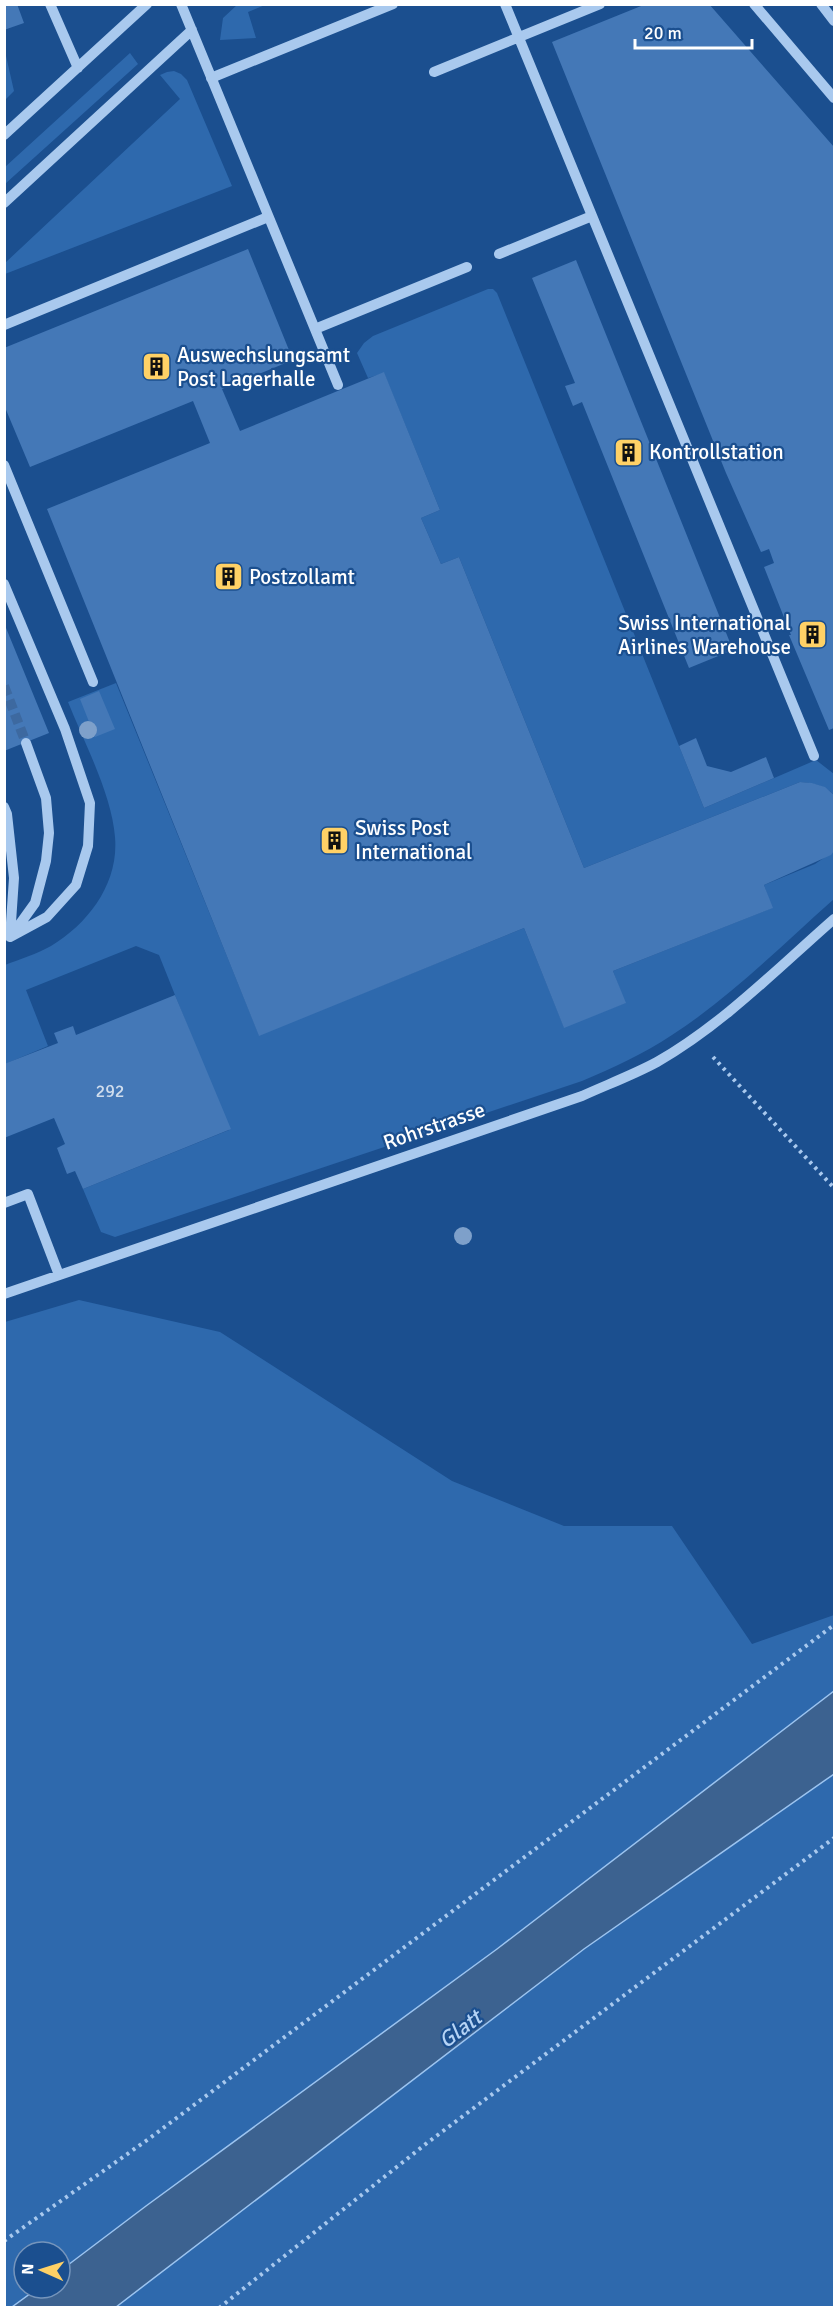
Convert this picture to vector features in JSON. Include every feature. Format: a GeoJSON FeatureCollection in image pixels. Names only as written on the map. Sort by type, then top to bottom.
{"type":"FeatureCollection","features":[{"type":"Feature","properties":{"kind":"lane"},"geometry":{"type":"LineString","coordinates":[[50,4],[78,68]]}},
{"type":"Feature","properties":{"kind":"lane"},"geometry":{"type":"LineString","coordinates":[[4,135],[147,4]]}},
{"type":"Feature","properties":{"kind":"lane"},"geometry":{"type":"LineString","coordinates":[[181,4],[338,385]]}},
{"type":"Feature","properties":{"kind":"lane"},"geometry":{"type":"LineString","coordinates":[[211,78],[393,4]]}},
{"type":"Feature","properties":{"kind":"lane"},"geometry":{"type":"LineString","coordinates":[[505,4],[814,756]]}},
{"type":"Feature","properties":{"kind":"lane"},"geometry":{"type":"LineString","coordinates":[[434,72],[600,4]]}},
{"type":"Feature","properties":{"kind":"lane"},"geometry":{"type":"LineString","coordinates":[[754,4],[834,98]]}},
{"type":"Feature","properties":{"kind":"lane"},"geometry":{"type":"LineString","coordinates":[[821,4],[834,21]]}},
{"type":"Feature","properties":{"kind":"lane"},"geometry":{"type":"LineString","coordinates":[[4,203],[192,30]]}},
{"type":"Feature","properties":{"kind":"lane"},"geometry":{"type":"LineString","coordinates":[[499,254],[592,216]]}},
{"type":"Feature","properties":{"kind":"lane"},"geometry":{"type":"LineString","coordinates":[[4,325],[268,217]]}},
{"type":"Feature","properties":{"kind":"lane"},"geometry":{"type":"LineString","coordinates":[[315,329],[467,267]]}},
{"type":"Feature","properties":{"kind":"lane"},"geometry":{"type":"LineString","coordinates":[[4,465],[93,682]]}},
{"type":"Feature","properties":{"kind":"lane"},"geometry":{"type":"LineString","coordinates":[[4,584],[65,729],[90,803],[88,846],[76,885],[47,917],[7,939]]}},
{"type":"Feature","properties":{"kind":"lane"},"geometry":{"type":"LineString","coordinates":[[7,939],[35,903],[46,861],[49,833],[46,798],[26,743]]}},
{"type":"Feature","properties":{"kind":"lane"},"geometry":{"type":"LineString","coordinates":[[4,807],[7,814],[14,878],[7,939]]}},
{"type":"Feature","properties":{"kind":"lane","name":"Rohrstrasse"},"geometry":{"type":"LineString","coordinates":[[4,1294],[582,1096],[656,1063],[695,1037],[729,1010],[834,919]]}},
{"type":"Feature","properties":{"kind":"lane"},"geometry":{"type":"LineString","coordinates":[[4,1203],[28,1194],[58,1275]]}},
{"type":"Feature","properties":{"kind":"path"},"geometry":{"type":"LineString","coordinates":[[695,1037],[834,1188]]}},
{"type":"Feature","properties":{"kind":"path"},"geometry":{"type":"LineString","coordinates":[[4,2241],[150,2138],[834,1625]]}},
{"type":"Feature","properties":{"kind":"path"},"geometry":{"type":"LineString","coordinates":[[219,2307],[427,2143],[834,1838]]}},
{"type":"Feature","properties":{"kind":"shaded area"},"geometry":{"type":"Polygon","coordinates":[[[237,5],[265,5],[248,12],[256,38],[220,40],[223,18],[237,5]]]}},
{"type":"Feature","properties":{"kind":"shaded area"},"geometry":{"type":"Polygon","coordinates":[[[4,47],[14,91],[5,100],[4,100],[4,47]]]}},
{"type":"Feature","properties":{"kind":"shaded area"},"geometry":{"type":"Polygon","coordinates":[[[130,53],[138,64],[5,184],[5,167],[130,53]]]}},
{"type":"Feature","properties":{"kind":"shaded area"},"geometry":{"type":"Polygon","coordinates":[[[174,71],[187,80],[232,186],[5,274],[5,263],[180,99],[160,75],[174,71]]]}},
{"type":"Feature","properties":{"kind":"shaded area"},"geometry":{"type":"Polygon","coordinates":[[[488,289],[493,289],[497,293],[704,808],[816,760],[834,774],[834,795],[818,785],[800,782],[584,868],[459,557],[441,564],[421,518],[440,510],[384,373],[368,378],[357,353],[373,336],[488,289]]]}},
{"type":"Feature","properties":{"kind":"shaded area"},"geometry":{"type":"Polygon","coordinates":[[[116,683],[259,1035],[524,928],[564,1027],[625,1003],[613,971],[772,908],[764,885],[815,864],[834,851],[834,899],[715,1004],[661,1042],[616,1066],[582,1081],[115,1237],[101,1232],[83,1189],[229,1130],[159,955],[136,946],[26,990],[48,1046],[5,1064],[5,965],[51,946],[78,926],[99,900],[112,870],[115,837],[109,804],[68,702],[116,683]]]}},
{"type":"Feature","properties":{"kind":"shaded area"},"geometry":{"type":"Polygon","coordinates":[[[79,1300],[220,1332],[452,1481],[564,1526],[672,1526],[752,1644],[834,1615],[834,2307],[5,2308],[5,1322],[79,1300]]]}},
{"type":"Feature","properties":{"kind":"water","name":"Glatt"},"geometry":{"type":"Polygon","coordinates":[[[834,1691],[834,1774],[584,1949],[116,2307],[12,2307],[22,2300],[72,2300],[72,2262],[497,1949],[834,1691]]]}},
{"type":"Feature","properties":{"kind":"building"},"geometry":{"type":"Polygon","coordinates":[[[4,4],[17,4],[24,23],[4,30],[4,4]]]}},
{"type":"Feature","properties":{"kind":"building"},"geometry":{"type":"Polygon","coordinates":[[[646,4],[709,4],[834,147],[834,728],[829,730],[789,635],[791,635],[764,567],[774,563],[769,549],[761,552],[726,473],[552,42],[646,4]]]}},
{"type":"Feature","properties":{"kind":"building"},"geometry":{"type":"Polygon","coordinates":[[[248,249],[293,360],[222,389],[240,431],[384,372],[440,510],[421,518],[441,564],[459,557],[584,868],[800,782],[825,787],[834,795],[834,851],[831,855],[764,885],[773,908],[613,971],[626,1003],[564,1028],[524,928],[259,1036],[47,509],[210,443],[193,401],[30,467],[4,405],[4,348],[248,249]]]}},
{"type":"Feature","properties":{"kind":"building","name":"Kontrollstation"},"geometry":{"type":"Polygon","coordinates":[[[576,260],[733,650],[689,668],[582,402],[573,406],[565,386],[575,383],[532,278],[576,260]]]}},
{"type":"Feature","properties":{"kind":"building"},"geometry":{"type":"Polygon","coordinates":[[[4,623],[49,733],[4,751],[4,623]]]}},
{"type":"Feature","properties":{"kind":"building"},"geometry":{"type":"Polygon","coordinates":[[[99,691],[115,729],[95,737],[80,699],[99,691]]]}},
{"type":"Feature","properties":{"kind":"building"},"geometry":{"type":"Polygon","coordinates":[[[696,738],[707,766],[731,772],[766,757],[774,778],[704,808],[679,746],[696,738]]]}},
{"type":"Feature","properties":{"kind":"building"},"geometry":{"type":"Polygon","coordinates":[[[175,995],[231,1129],[83,1189],[75,1171],[67,1174],[57,1148],[65,1144],[54,1118],[4,1138],[4,1064],[58,1043],[54,1033],[73,1026],[76,1035],[175,995]]]}},
{"type":"Feature","properties":{"kind":"tunnel"},"geometry":{"type":"LineString","coordinates":[[4,686],[26,743]]}},
{"type":"Feature","properties":{"kind":"place","name":"Auswechslungsamt Post Lagerhalle"},"geometry":{"type":"Point","coordinates":[156,367]}},
{"type":"Feature","properties":{"kind":"place","name":"Kontrollstation"},"geometry":{"type":"Point","coordinates":[628,452]}},
{"type":"Feature","properties":{"kind":"place","name":"Postzollamt"},"geometry":{"type":"Point","coordinates":[228,577]}},
{"type":"Feature","properties":{"kind":"place","name":"Swiss International Airlines Warehouse"},"geometry":{"type":"Point","coordinates":[812,635]}},
{"type":"Feature","properties":{"kind":"place","name":"Swiss Post International"},"geometry":{"type":"Point","coordinates":[334,840]}}]}
